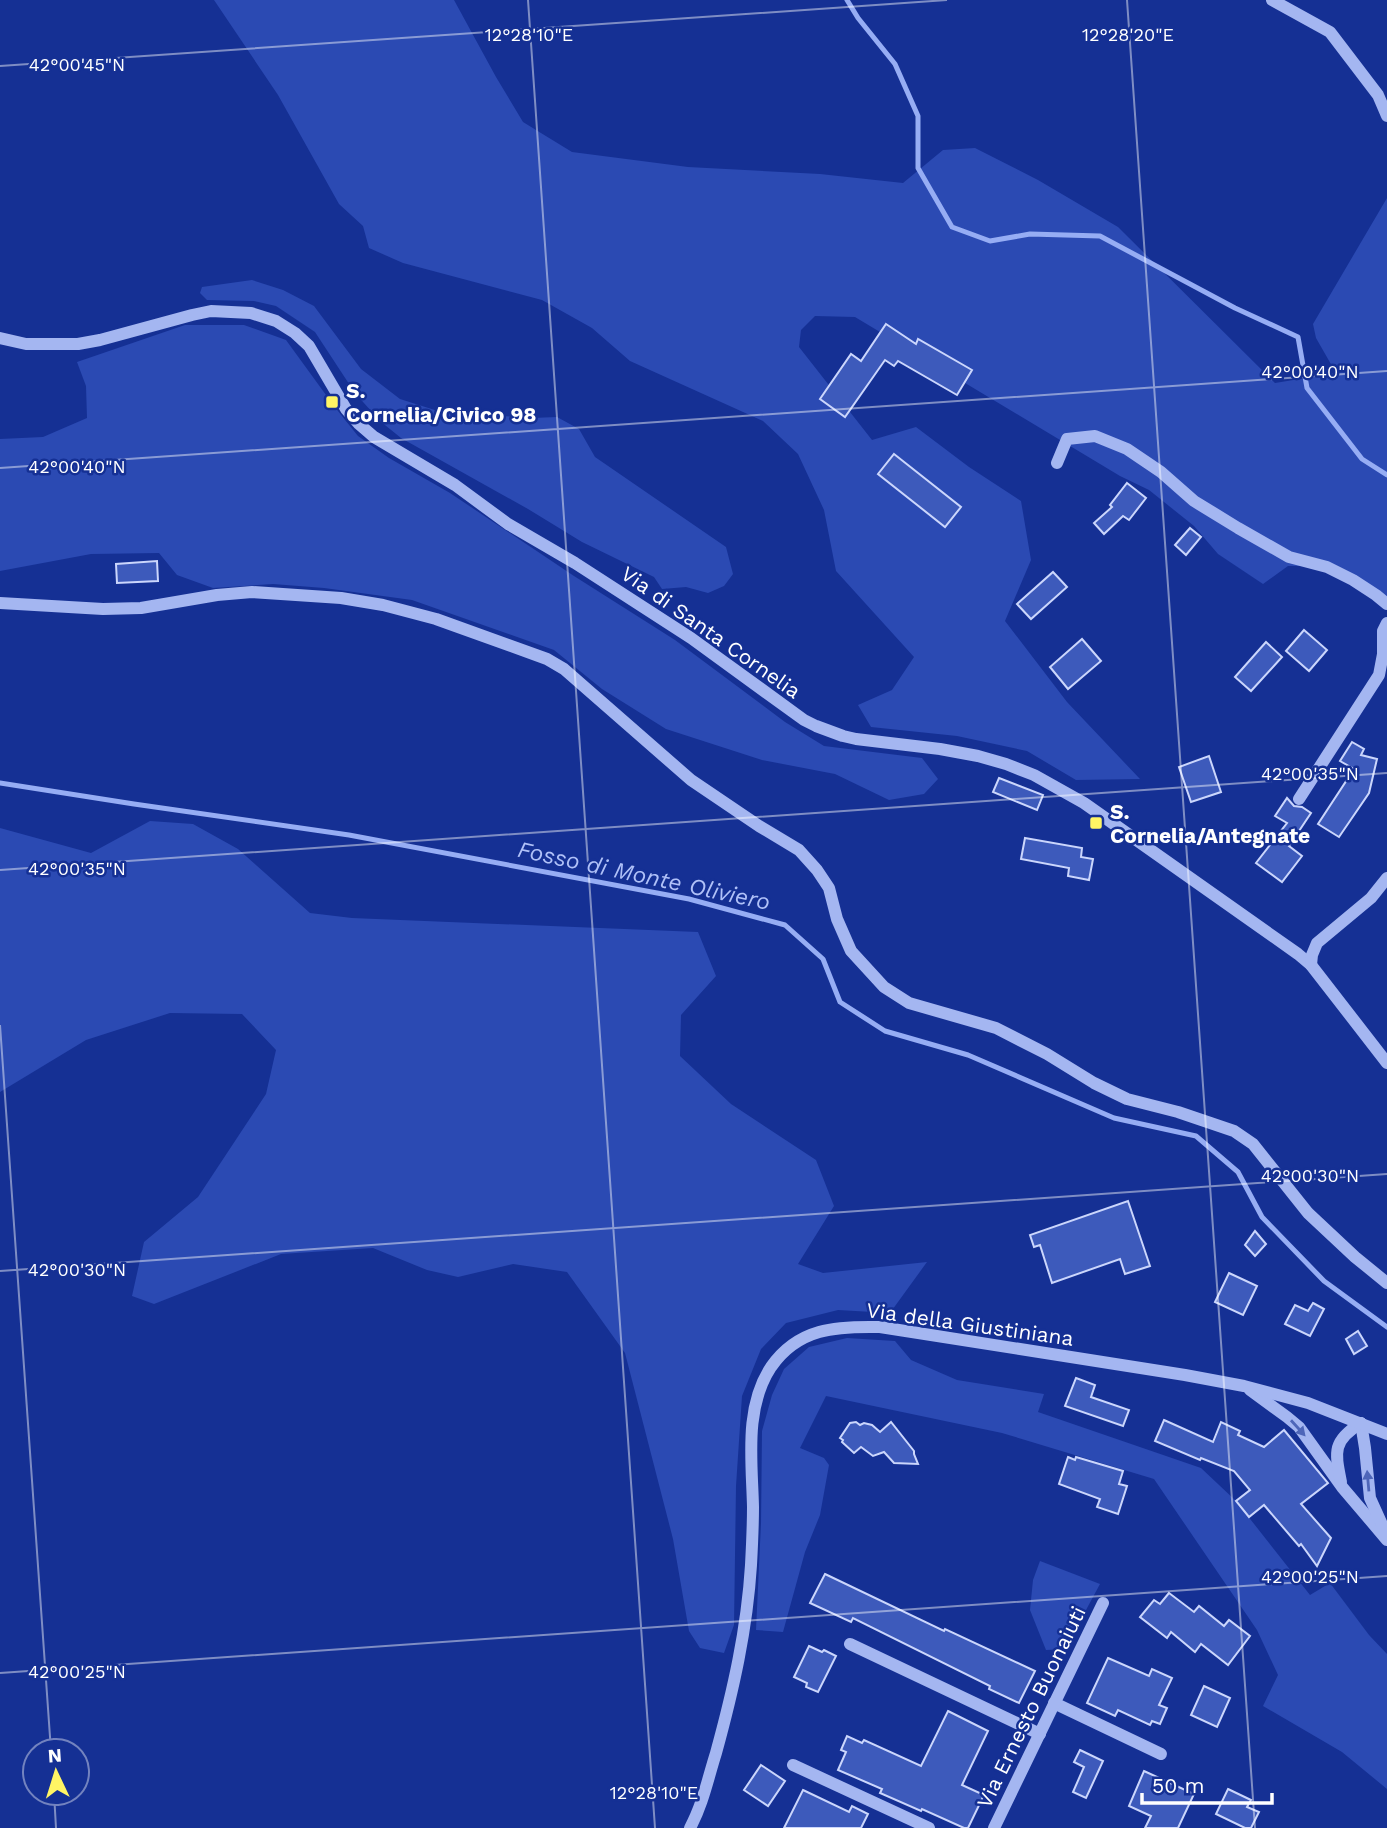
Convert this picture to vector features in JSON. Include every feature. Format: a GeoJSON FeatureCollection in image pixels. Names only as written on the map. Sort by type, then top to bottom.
{"type":"FeatureCollection","features":[{"type":"Feature","properties":{"kind":"street"},"geometry":{"type":"LineString","coordinates":[[1272,0],[1329,32],[1378,95],[1387,116]]}},
{"type":"Feature","properties":{"kind":"street","name":"Via di Santa Cornelia"},"geometry":{"type":"LineString","coordinates":[[0,338],[26,344],[78,344],[211,311],[251,313],[276,321],[295,332],[309,346],[346,409],[374,438],[455,485],[508,524],[575,563],[683,633],[804,720],[830,732],[856,739],[978,756],[1034,775],[1065,791],[1311,965],[1387,1063]]}},
{"type":"Feature","properties":{"kind":"street"},"geometry":{"type":"LineString","coordinates":[[1057,463],[1067,439],[1095,436],[1128,449],[1161,472],[1194,501],[1289,557],[1327,567],[1353,580],[1387,604]]}},
{"type":"Feature","properties":{"kind":"street"},"geometry":{"type":"LineString","coordinates":[[0,603],[103,609],[141,608],[252,592],[341,598],[383,605],[436,620],[547,659],[564,669],[691,780],[799,850],[829,888],[836,919],[851,951],[884,987],[909,1003],[996,1028],[1127,1099],[1178,1112],[1234,1131],[1253,1144],[1308,1213],[1387,1283]]}},
{"type":"Feature","properties":{"kind":"street"},"geometry":{"type":"LineString","coordinates":[[1299,799],[1379,675],[1383,631],[1387,623]]}},
{"type":"Feature","properties":{"kind":"street"},"geometry":{"type":"LineString","coordinates":[[1311,965],[1317,943],[1371,898],[1387,878]]}},
{"type":"Feature","properties":{"kind":"street","name":"Via della Giustiniana"},"geometry":{"type":"LineString","coordinates":[[690,1828],[702,1801],[727,1712],[744,1634],[751,1566],[754,1412],[765,1378],[778,1359],[800,1339],[836,1328],[880,1327],[1172,1373],[1244,1386],[1308,1403],[1387,1434]]}},
{"type":"Feature","properties":{"kind":"street"},"geometry":{"type":"LineString","coordinates":[[1244,1386],[1299,1427],[1342,1487],[1387,1538]]}},
{"type":"Feature","properties":{"kind":"street"},"geometry":{"type":"LineString","coordinates":[[1342,1487],[1337,1448],[1344,1436],[1361,1423],[1370,1498],[1387,1538]]}},
{"type":"Feature","properties":{"kind":"street","name":"Via Ernesto Buonaiuti"},"geometry":{"type":"LineString","coordinates":[[994,1828],[1103,1603]]}},
{"type":"Feature","properties":{"kind":"street"},"geometry":{"type":"LineString","coordinates":[[849,1644],[1040,1734]]}},
{"type":"Feature","properties":{"kind":"street"},"geometry":{"type":"LineString","coordinates":[[1054,1703],[1161,1754]]}},
{"type":"Feature","properties":{"kind":"street"},"geometry":{"type":"LineString","coordinates":[[793,1765],[929,1828]]}},
{"type":"Feature","properties":{"kind":"shaded area"},"geometry":{"type":"Polygon","coordinates":[[[214,0],[454,0],[523,122],[572,152],[688,167],[820,174],[903,183],[943,150],[975,148],[1038,180],[1118,227],[1275,383],[1336,373],[1316,338],[1313,324],[1387,198],[1387,601],[1330,566],[1288,566],[1263,584],[1218,554],[1194,526],[1149,490],[1120,476],[855,317],[815,316],[801,330],[799,347],[872,440],[916,427],[969,467],[1021,501],[1031,560],[1005,621],[1067,702],[1140,779],[1076,780],[1027,751],[957,736],[871,727],[858,705],[892,690],[914,657],[836,571],[824,510],[798,454],[763,421],[630,361],[592,328],[542,300],[403,263],[369,248],[363,226],[339,204],[278,95],[214,0]]]}},
{"type":"Feature","properties":{"kind":"shaded area"},"geometry":{"type":"Polygon","coordinates":[[[252,280],[283,290],[314,306],[361,369],[400,399],[441,412],[557,417],[579,429],[595,457],[726,547],[733,574],[724,586],[708,593],[686,587],[662,589],[654,577],[582,542],[401,438],[380,421],[355,393],[315,332],[276,306],[254,301],[207,300],[200,293],[202,287],[252,280]]]}},
{"type":"Feature","properties":{"kind":"shaded area"},"geometry":{"type":"Polygon","coordinates":[[[185,325],[244,325],[286,340],[358,436],[389,458],[450,493],[675,640],[785,722],[824,746],[922,758],[938,779],[924,794],[889,800],[835,774],[762,760],[666,729],[602,689],[554,650],[412,600],[273,584],[213,588],[177,575],[159,553],[91,554],[0,571],[0,439],[43,437],[87,418],[86,386],[77,362],[185,325]]]}},
{"type":"Feature","properties":{"kind":"shaded area"},"geometry":{"type":"Polygon","coordinates":[[[150,821],[193,824],[238,849],[310,913],[352,918],[698,932],[716,976],[681,1015],[680,1056],[731,1104],[816,1160],[834,1206],[798,1264],[823,1273],[927,1262],[890,1313],[838,1310],[786,1323],[761,1349],[742,1396],[736,1486],[734,1625],[724,1653],[700,1648],[689,1631],[673,1539],[625,1353],[567,1272],[513,1264],[458,1277],[427,1270],[373,1248],[281,1254],[154,1304],[132,1296],[144,1242],[198,1197],[266,1094],[276,1050],[242,1014],[170,1013],[86,1040],[0,1092],[0,828],[91,853],[150,821]]]}},
{"type":"Feature","properties":{"kind":"shaded area"},"geometry":{"type":"Polygon","coordinates":[[[847,1338],[895,1341],[911,1360],[957,1380],[1044,1394],[1038,1412],[1201,1468],[1236,1501],[1310,1595],[1330,1583],[1369,1635],[1387,1654],[1387,1789],[1342,1752],[1263,1706],[1278,1675],[1257,1630],[1154,1479],[1002,1433],[826,1396],[800,1448],[824,1458],[829,1465],[820,1515],[805,1552],[783,1632],[756,1630],[762,1431],[772,1395],[784,1369],[809,1347],[847,1338]]]}},
{"type":"Feature","properties":{"kind":"shaded area"},"geometry":{"type":"Polygon","coordinates":[[[1040,1561],[1100,1584],[1065,1649],[1046,1650],[1030,1610],[1033,1580],[1040,1561]]]}},
{"type":"Feature","properties":{"kind":"building"},"geometry":{"type":"Polygon","coordinates":[[[886,324],[916,344],[918,339],[972,370],[957,395],[898,361],[894,366],[885,360],[845,417],[820,399],[851,354],[861,361],[886,324]]]}},
{"type":"Feature","properties":{"kind":"building"},"geometry":{"type":"Polygon","coordinates":[[[894,454],[961,507],[945,527],[878,474],[894,454]]]}},
{"type":"Feature","properties":{"kind":"building"},"geometry":{"type":"Polygon","coordinates":[[[1127,483],[1146,498],[1129,520],[1123,516],[1104,534],[1094,523],[1112,507],[1110,505],[1127,483]]]}},
{"type":"Feature","properties":{"kind":"building"},"geometry":{"type":"Polygon","coordinates":[[[1190,528],[1201,537],[1186,555],[1175,545],[1190,528]]]}},
{"type":"Feature","properties":{"kind":"building"},"geometry":{"type":"Polygon","coordinates":[[[157,561],[158,581],[117,583],[116,564],[157,561]]]}},
{"type":"Feature","properties":{"kind":"building"},"geometry":{"type":"Polygon","coordinates":[[[1053,572],[1067,587],[1031,619],[1017,604],[1053,572]]]}},
{"type":"Feature","properties":{"kind":"building"},"geometry":{"type":"Polygon","coordinates":[[[1304,630],[1327,650],[1309,671],[1286,651],[1304,630]]]}},
{"type":"Feature","properties":{"kind":"building"},"geometry":{"type":"Polygon","coordinates":[[[1082,639],[1101,661],[1068,689],[1050,667],[1082,639]]]}},
{"type":"Feature","properties":{"kind":"building"},"geometry":{"type":"Polygon","coordinates":[[[1266,642],[1282,657],[1251,691],[1235,677],[1266,642]]]}},
{"type":"Feature","properties":{"kind":"building"},"geometry":{"type":"Polygon","coordinates":[[[1352,742],[1364,749],[1361,755],[1377,759],[1369,793],[1339,837],[1318,824],[1354,769],[1340,761],[1352,742]]]}},
{"type":"Feature","properties":{"kind":"building"},"geometry":{"type":"Polygon","coordinates":[[[1209,756],[1221,792],[1191,802],[1179,767],[1209,756]]]}},
{"type":"Feature","properties":{"kind":"building"},"geometry":{"type":"Polygon","coordinates":[[[999,778],[1043,795],[1037,810],[993,792],[999,778]]]}},
{"type":"Feature","properties":{"kind":"building"},"geometry":{"type":"Polygon","coordinates":[[[1287,798],[1294,806],[1302,807],[1311,813],[1289,846],[1302,856],[1282,882],[1256,863],[1287,823],[1275,816],[1287,798]]]}},
{"type":"Feature","properties":{"kind":"building"},"geometry":{"type":"Polygon","coordinates":[[[1025,838],[1082,848],[1081,857],[1093,859],[1089,880],[1068,876],[1069,868],[1021,859],[1025,838]]]}},
{"type":"Feature","properties":{"kind":"building"},"geometry":{"type":"Polygon","coordinates":[[[1128,1201],[1150,1266],[1125,1274],[1120,1259],[1052,1283],[1040,1245],[1034,1247],[1030,1235],[1128,1201]]]}},
{"type":"Feature","properties":{"kind":"building"},"geometry":{"type":"Polygon","coordinates":[[[1255,1231],[1266,1244],[1255,1256],[1245,1245],[1255,1231]]]}},
{"type":"Feature","properties":{"kind":"building"},"geometry":{"type":"Polygon","coordinates":[[[1229,1273],[1257,1286],[1243,1315],[1215,1302],[1229,1273]]]}},
{"type":"Feature","properties":{"kind":"building"},"geometry":{"type":"Polygon","coordinates":[[[1313,1303],[1324,1309],[1310,1336],[1285,1324],[1295,1305],[1308,1311],[1313,1303]]]}},
{"type":"Feature","properties":{"kind":"building"},"geometry":{"type":"Polygon","coordinates":[[[1358,1331],[1367,1346],[1354,1354],[1346,1339],[1358,1331]]]}},
{"type":"Feature","properties":{"kind":"building"},"geometry":{"type":"Polygon","coordinates":[[[1076,1378],[1095,1385],[1091,1397],[1129,1410],[1123,1426],[1065,1406],[1076,1378]]]}},
{"type":"Feature","properties":{"kind":"building"},"geometry":{"type":"Polygon","coordinates":[[[1164,1420],[1213,1442],[1221,1422],[1240,1431],[1238,1435],[1264,1447],[1284,1430],[1328,1483],[1301,1504],[1331,1538],[1317,1566],[1301,1544],[1299,1546],[1264,1505],[1249,1517],[1236,1501],[1250,1490],[1234,1471],[1155,1441],[1164,1420]]]}},
{"type":"Feature","properties":{"kind":"building"},"geometry":{"type":"Polygon","coordinates":[[[856,1422],[860,1425],[872,1425],[880,1432],[891,1422],[914,1451],[918,1464],[894,1463],[884,1452],[873,1456],[861,1447],[854,1453],[840,1438],[850,1423],[856,1422]]]}},
{"type":"Feature","properties":{"kind":"building"},"geometry":{"type":"Polygon","coordinates":[[[1068,1457],[1123,1471],[1119,1484],[1127,1486],[1118,1514],[1097,1507],[1100,1499],[1059,1484],[1068,1457]]]}},
{"type":"Feature","properties":{"kind":"building"},"geometry":{"type":"Polygon","coordinates":[[[825,1574],[1035,1671],[1019,1703],[853,1618],[851,1622],[810,1603],[825,1574]]]}},
{"type":"Feature","properties":{"kind":"building"},"geometry":{"type":"Polygon","coordinates":[[[1169,1593],[1194,1612],[1199,1606],[1224,1626],[1229,1620],[1250,1636],[1228,1665],[1201,1644],[1195,1652],[1171,1632],[1167,1638],[1140,1617],[1154,1600],[1160,1604],[1169,1593]]]}},
{"type":"Feature","properties":{"kind":"building"},"geometry":{"type":"Polygon","coordinates":[[[809,1646],[836,1656],[818,1692],[806,1687],[807,1683],[794,1677],[809,1646]]]}},
{"type":"Feature","properties":{"kind":"building"},"geometry":{"type":"Polygon","coordinates":[[[1108,1658],[1149,1676],[1152,1669],[1172,1678],[1159,1705],[1167,1708],[1160,1724],[1152,1721],[1150,1725],[1118,1710],[1115,1716],[1087,1703],[1108,1658]]]}},
{"type":"Feature","properties":{"kind":"building"},"geometry":{"type":"Polygon","coordinates":[[[1204,1686],[1230,1698],[1217,1727],[1191,1715],[1204,1686]]]}},
{"type":"Feature","properties":{"kind":"building"},"geometry":{"type":"Polygon","coordinates":[[[948,1711],[988,1731],[962,1785],[984,1795],[968,1828],[880,1793],[882,1789],[838,1770],[846,1752],[841,1750],[847,1736],[862,1743],[864,1740],[921,1766],[948,1711]]]}},
{"type":"Feature","properties":{"kind":"building"},"geometry":{"type":"Polygon","coordinates":[[[1080,1750],[1103,1761],[1086,1798],[1073,1792],[1084,1767],[1074,1762],[1080,1750]]]}},
{"type":"Feature","properties":{"kind":"building"},"geometry":{"type":"Polygon","coordinates":[[[761,1765],[785,1781],[768,1806],[744,1790],[761,1765]]]}},
{"type":"Feature","properties":{"kind":"building"},"geometry":{"type":"Polygon","coordinates":[[[1144,1771],[1194,1794],[1178,1828],[1145,1828],[1151,1816],[1129,1806],[1144,1771]]]}},
{"type":"Feature","properties":{"kind":"building"},"geometry":{"type":"Polygon","coordinates":[[[1228,1789],[1251,1800],[1247,1807],[1259,1812],[1251,1828],[1245,1828],[1216,1814],[1228,1789]]]}},
{"type":"Feature","properties":{"kind":"building"},"geometry":{"type":"Polygon","coordinates":[[[803,1790],[849,1812],[852,1806],[868,1814],[861,1828],[784,1828],[803,1790]]]}},
{"type":"Feature","properties":{"kind":"waterway"},"geometry":{"type":"LineString","coordinates":[[847,0],[895,64],[918,116],[918,168],[952,227],[990,241],[1030,234],[1100,236],[1235,308],[1298,337],[1307,388],[1362,459],[1387,475]]}},
{"type":"Feature","properties":{"kind":"waterway","name":"Fosso di Monte Oliviero"},"geometry":{"type":"LineString","coordinates":[[0,783],[349,835],[689,899],[785,925],[823,959],[840,1002],[885,1031],[968,1055],[1114,1118],[1196,1136],[1238,1172],[1262,1217],[1324,1281],[1387,1327]]}},
{"type":"Feature","properties":{"kind":"place","name":"S. Cornelia/Civico 98"},"geometry":{"type":"Point","coordinates":[332,402]}},
{"type":"Feature","properties":{"kind":"place","name":"S. Cornelia/Antegnate"},"geometry":{"type":"Point","coordinates":[1096,823]}}]}
